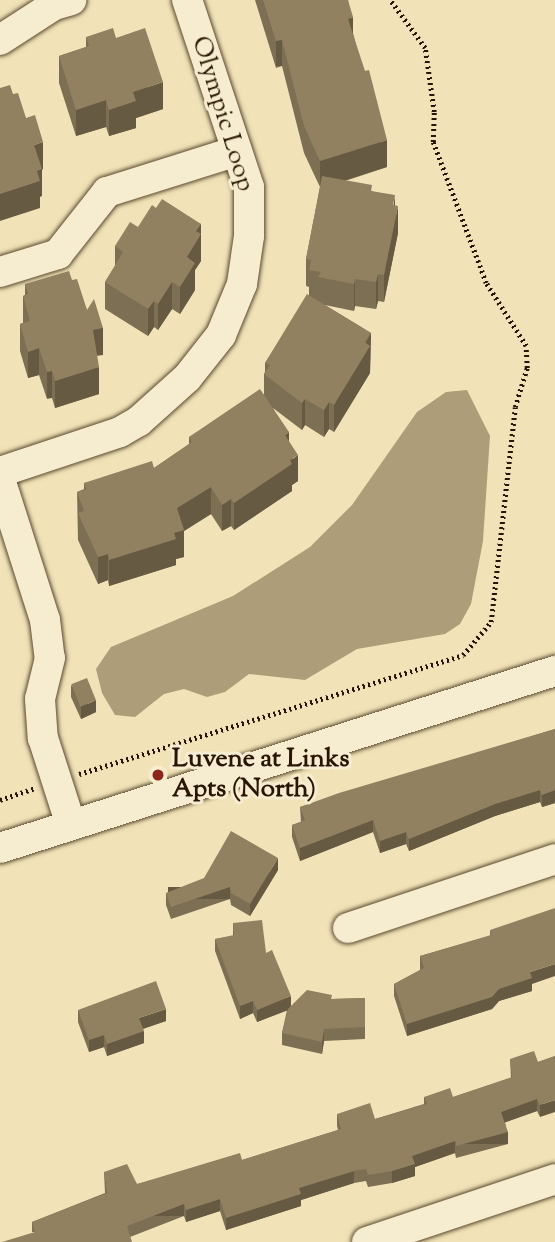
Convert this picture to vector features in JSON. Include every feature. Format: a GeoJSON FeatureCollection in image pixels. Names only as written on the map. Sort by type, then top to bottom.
{"type":"FeatureCollection","features":[{"type":"Feature","properties":{"kind":"street"},"geometry":{"type":"LineString","coordinates":[[0,40],[54,5],[71,0]]}},
{"type":"Feature","properties":{"kind":"street","name":"Olympic Loop"},"geometry":{"type":"LineString","coordinates":[[0,472],[120,432],[139,421],[187,378],[221,335],[242,284],[249,236],[249,187],[187,0]]}},
{"type":"Feature","properties":{"kind":"street"},"geometry":{"type":"LineString","coordinates":[[0,272],[58,254],[107,192],[237,151]]}},
{"type":"Feature","properties":{"kind":"street"},"geometry":{"type":"LineString","coordinates":[[0,479],[45,620],[50,658],[40,699],[43,738],[71,825]]}},
{"type":"Feature","properties":{"kind":"street"},"geometry":{"type":"LineString","coordinates":[[0,848],[555,671]]}},
{"type":"Feature","properties":{"kind":"street"},"geometry":{"type":"LineString","coordinates":[[348,928],[555,859]]}},
{"type":"Feature","properties":{"kind":"street"},"geometry":{"type":"LineString","coordinates":[[367,1242],[555,1179]]}},
{"type":"Feature","properties":{"kind":"path"},"geometry":{"type":"LineString","coordinates":[[0,800],[450,660],[463,655],[491,622],[515,407],[527,368],[526,346],[486,283],[433,142],[434,112],[425,48],[390,0]]}},
{"type":"Feature","properties":{"kind":"shaded area"},"geometry":{"type":"Polygon","coordinates":[[[467,390],[490,436],[483,541],[471,604],[460,624],[445,634],[357,649],[305,680],[249,674],[225,692],[207,697],[184,689],[164,694],[135,717],[115,715],[102,693],[96,669],[111,647],[233,596],[310,547],[352,505],[417,412],[446,392],[467,390]]]}},
{"type":"Feature","properties":{"kind":"building"},"geometry":{"type":"Polygon","coordinates":[[[263,0],[348,0],[353,17],[348,19],[365,71],[369,70],[387,140],[320,161],[304,126],[282,40],[276,41],[263,0]]]}},
{"type":"Feature","properties":{"kind":"building"},"geometry":{"type":"Polygon","coordinates":[[[113,28],[116,38],[145,28],[163,82],[133,92],[136,101],[109,110],[106,100],[76,110],[59,56],[89,46],[86,37],[113,28]]]}},
{"type":"Feature","properties":{"kind":"building"},"geometry":{"type":"Polygon","coordinates":[[[10,85],[13,94],[18,93],[26,118],[35,115],[43,142],[34,145],[42,169],[37,171],[40,181],[0,194],[0,88],[10,85]]]}},
{"type":"Feature","properties":{"kind":"building"},"geometry":{"type":"Polygon","coordinates":[[[322,176],[372,185],[371,191],[395,195],[393,205],[398,206],[384,275],[378,274],[376,282],[355,279],[354,284],[318,277],[321,272],[309,270],[311,260],[306,259],[322,176]]]}},
{"type":"Feature","properties":{"kind":"building"},"geometry":{"type":"Polygon","coordinates":[[[162,199],[201,224],[196,231],[201,234],[187,257],[195,263],[180,287],[172,282],[158,304],[154,301],[148,309],[105,282],[123,252],[115,246],[130,222],[138,227],[152,205],[156,208],[162,199]]]}},
{"type":"Feature","properties":{"kind":"building"},"geometry":{"type":"Polygon","coordinates":[[[69,271],[72,280],[77,279],[87,310],[94,299],[103,328],[93,330],[99,367],[55,381],[52,371],[47,372],[39,348],[28,352],[20,324],[30,321],[23,296],[28,294],[25,284],[69,271]]]}},
{"type":"Feature","properties":{"kind":"building"},"geometry":{"type":"Polygon","coordinates":[[[307,294],[371,333],[365,342],[370,346],[334,405],[329,402],[324,410],[305,399],[302,403],[264,374],[270,365],[265,363],[307,294]]]}},
{"type":"Feature","properties":{"kind":"building"},"geometry":{"type":"Polygon","coordinates":[[[260,389],[289,432],[285,435],[298,455],[290,460],[292,464],[234,503],[231,499],[222,505],[211,487],[177,508],[184,530],[174,533],[176,539],[109,560],[108,554],[98,557],[78,513],[84,511],[77,492],[86,489],[84,483],[152,461],[154,468],[192,442],[189,437],[260,389]]]}},
{"type":"Feature","properties":{"kind":"building"},"geometry":{"type":"Polygon","coordinates":[[[87,678],[96,700],[80,707],[71,684],[87,678]]]}},
{"type":"Feature","properties":{"kind":"building"},"geometry":{"type":"Polygon","coordinates":[[[555,729],[555,790],[542,795],[540,790],[495,804],[409,839],[406,832],[380,841],[373,820],[300,848],[292,825],[305,820],[300,807],[555,729]]]}},
{"type":"Feature","properties":{"kind":"building"},"geometry":{"type":"Polygon","coordinates":[[[231,831],[278,858],[250,904],[231,893],[230,887],[171,907],[166,893],[204,878],[231,831]]]}},
{"type":"Feature","properties":{"kind":"building"},"geometry":{"type":"Polygon","coordinates":[[[555,908],[555,964],[530,972],[532,978],[499,989],[492,997],[407,1024],[394,984],[424,968],[420,956],[491,935],[490,930],[555,908]]]}},
{"type":"Feature","properties":{"kind":"building"},"geometry":{"type":"Polygon","coordinates":[[[262,920],[266,953],[272,950],[291,996],[257,1010],[253,1001],[240,1006],[215,939],[234,935],[233,923],[262,920]]]}},
{"type":"Feature","properties":{"kind":"building"},"geometry":{"type":"Polygon","coordinates":[[[156,981],[166,1009],[139,1018],[144,1031],[107,1044],[104,1035],[89,1040],[78,1010],[156,981]]]}},
{"type":"Feature","properties":{"kind":"building"},"geometry":{"type":"Polygon","coordinates":[[[307,990],[332,995],[331,999],[365,998],[365,1027],[324,1029],[322,1042],[282,1033],[288,1009],[307,990]]]}},
{"type":"Feature","properties":{"kind":"building"},"geometry":{"type":"Polygon","coordinates":[[[534,1051],[538,1062],[555,1056],[555,1100],[540,1105],[537,1099],[501,1112],[508,1132],[456,1146],[455,1141],[412,1156],[415,1164],[392,1171],[368,1175],[366,1169],[354,1171],[299,1188],[301,1194],[226,1218],[220,1199],[186,1210],[184,1204],[127,1226],[132,1242],[2,1242],[35,1232],[32,1222],[107,1193],[104,1172],[127,1164],[137,1184],[240,1153],[242,1160],[341,1129],[337,1114],[370,1103],[375,1119],[427,1104],[424,1097],[450,1088],[453,1097],[512,1077],[510,1059],[534,1051]]]}},
{"type":"Feature","properties":{"kind":"place","name":"Luvene at Links Apts (North)"},"geometry":{"type":"Point","coordinates":[158,775]}}]}
